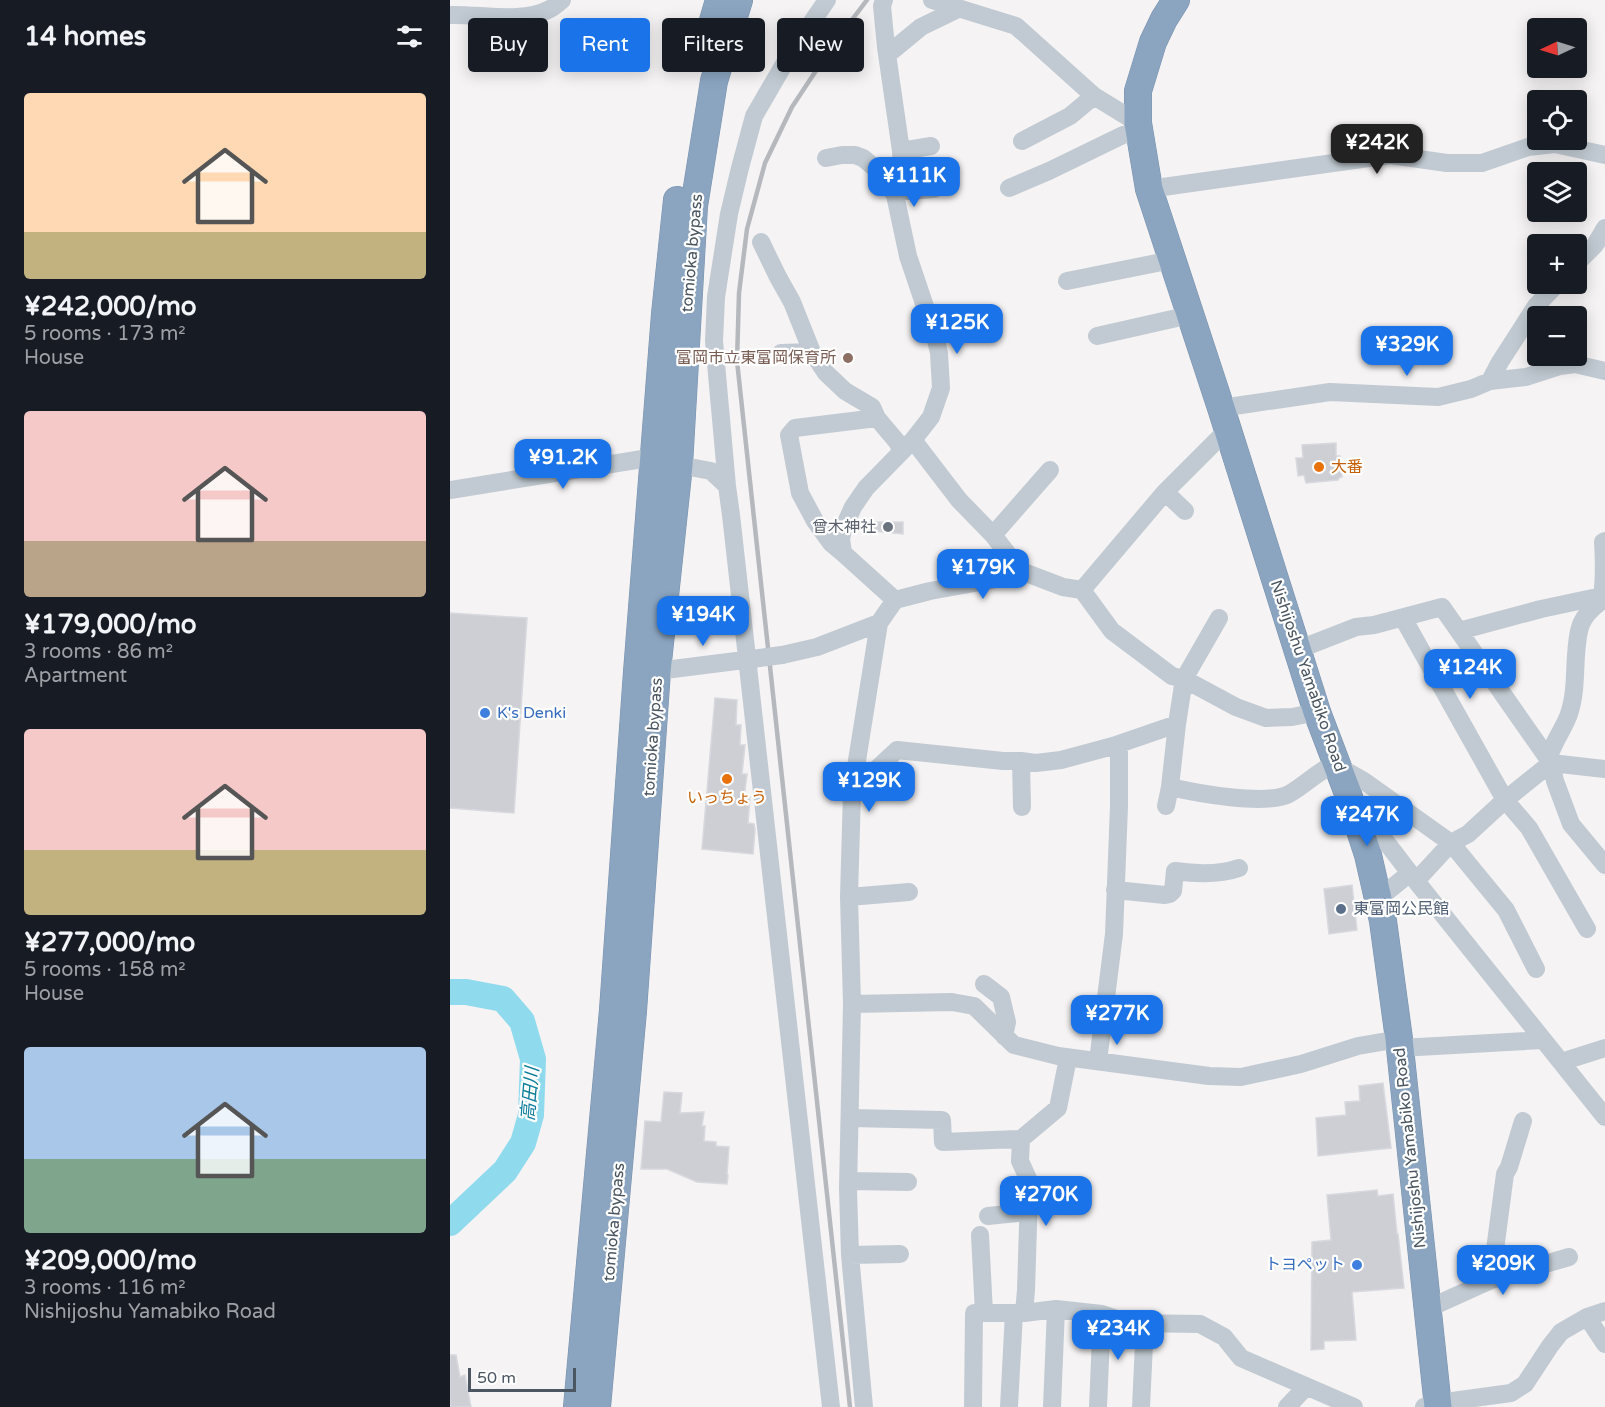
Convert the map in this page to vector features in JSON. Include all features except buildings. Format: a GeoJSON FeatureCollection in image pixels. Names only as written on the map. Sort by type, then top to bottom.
{"type":"FeatureCollection","features":[{"type":"Feature","properties":{"kind":"highway","name":"tomioka bypass"},"geometry":{"type":"LineString","coordinates":[[597,1407],[633,1011],[657,671],[667,461],[665,314],[677,205],[698,73],[719,0]]}},
{"type":"Feature","properties":{"kind":"highway","name":"tomioka bypass"},"geometry":{"type":"LineString","coordinates":[[577,1407],[613,1010],[637,672],[667,461],[694,206],[714,81],[739,0]]}},
{"type":"Feature","properties":{"kind":"highway","name":"Nishijoshu Yamabiko Road"},"geometry":{"type":"LineString","coordinates":[[1166,6],[1138,91],[1139,126],[1149,189],[1225,418],[1317,712],[1368,855],[1383,921],[1399,1044],[1427,1309],[1433,1406]]}},
{"type":"Feature","properties":{"kind":"street"},"geometry":{"type":"LineString","coordinates":[[450,15],[527,16],[550,9],[562,0]]}},
{"type":"Feature","properties":{"kind":"street"},"geometry":{"type":"LineString","coordinates":[[826,0],[789,54],[754,117],[729,214],[716,297],[714,341],[726,486],[750,659],[831,1407]]}},
{"type":"Feature","properties":{"kind":"street"},"geometry":{"type":"LineString","coordinates":[[884,0],[882,6],[887,55],[901,151],[903,184],[898,191]]}},
{"type":"Feature","properties":{"kind":"street"},"geometry":{"type":"LineString","coordinates":[[934,0],[1016,26],[1094,96],[1139,126],[1049,171],[1009,188]]}},
{"type":"Feature","properties":{"kind":"street"},"geometry":{"type":"LineString","coordinates":[[887,55],[921,27],[958,9]]}},
{"type":"Feature","properties":{"kind":"street"},"geometry":{"type":"LineString","coordinates":[[1022,141],[1070,116],[1094,96]]}},
{"type":"Feature","properties":{"kind":"street"},"geometry":{"type":"LineString","coordinates":[[1149,189],[1390,155],[1447,163],[1482,163],[1528,147],[1555,144],[1605,155]]}},
{"type":"Feature","properties":{"kind":"street"},"geometry":{"type":"LineString","coordinates":[[901,151],[931,146]]}},
{"type":"Feature","properties":{"kind":"street"},"geometry":{"type":"LineString","coordinates":[[826,158],[842,155],[855,155],[863,158],[898,191],[908,256],[939,353],[941,388],[931,417],[866,488],[853,507],[843,528],[841,539],[843,553]]}},
{"type":"Feature","properties":{"kind":"street"},"geometry":{"type":"LineString","coordinates":[[898,191],[934,189]]}},
{"type":"Feature","properties":{"kind":"street"},"geometry":{"type":"LineString","coordinates":[[1587,253],[1595,245],[1605,228]]}},
{"type":"Feature","properties":{"kind":"street"},"geometry":{"type":"LineString","coordinates":[[761,242],[822,367],[845,391],[872,407],[877,418],[898,443],[907,445],[993,535],[1021,571],[1063,586],[1082,590],[1112,631],[1172,675],[1184,679],[1236,708],[1266,718],[1292,717],[1317,712]]}},
{"type":"Feature","properties":{"kind":"street"},"geometry":{"type":"LineString","coordinates":[[1067,281],[1172,260]]}},
{"type":"Feature","properties":{"kind":"street"},"geometry":{"type":"LineString","coordinates":[[1490,381],[1536,306],[1547,294]]}},
{"type":"Feature","properties":{"kind":"street"},"geometry":{"type":"LineString","coordinates":[[1097,336],[1190,315]]}},
{"type":"Feature","properties":{"kind":"street"},"geometry":{"type":"LineString","coordinates":[[935,336],[959,328]]}},
{"type":"Feature","properties":{"kind":"street"},"geometry":{"type":"LineString","coordinates":[[781,353],[813,352]]}},
{"type":"Feature","properties":{"kind":"street"},"geometry":{"type":"LineString","coordinates":[[1082,590],[1225,418],[1330,392],[1438,397],[1471,389],[1490,381],[1526,377],[1560,366],[1575,364],[1605,371]]}},
{"type":"Feature","properties":{"kind":"street"},"geometry":{"type":"LineString","coordinates":[[877,418],[795,428],[789,435],[800,493],[815,521],[831,543],[895,600]]}},
{"type":"Feature","properties":{"kind":"street"},"geometry":{"type":"LineString","coordinates":[[450,490],[667,461],[711,471],[726,486]]}},
{"type":"Feature","properties":{"kind":"street"},"geometry":{"type":"LineString","coordinates":[[993,535],[1050,470]]}},
{"type":"Feature","properties":{"kind":"street"},"geometry":{"type":"LineString","coordinates":[[1165,492],[1185,512]]}},
{"type":"Feature","properties":{"kind":"street"},"geometry":{"type":"LineString","coordinates":[[1605,541],[1603,542],[1605,580],[1602,596],[1599,603],[1582,619],[1577,641],[1570,712],[1549,755],[1555,781],[1571,824],[1605,866]]}},
{"type":"Feature","properties":{"kind":"street"},"geometry":{"type":"LineString","coordinates":[[864,1407],[850,1255],[852,1004],[849,897],[852,792],[879,623],[895,600],[1002,578],[1021,571]]}},
{"type":"Feature","properties":{"kind":"street"},"geometry":{"type":"LineString","coordinates":[[1459,631],[1541,609],[1602,596]]}},
{"type":"Feature","properties":{"kind":"street"},"geometry":{"type":"LineString","coordinates":[[1297,650],[1356,627],[1374,625],[1442,608],[1550,762]]}},
{"type":"Feature","properties":{"kind":"street"},"geometry":{"type":"LineString","coordinates":[[1166,806],[1184,679],[1219,618]]}},
{"type":"Feature","properties":{"kind":"street"},"geometry":{"type":"LineString","coordinates":[[1404,618],[1505,800],[1529,828],[1587,929]]}},
{"type":"Feature","properties":{"kind":"street"},"geometry":{"type":"LineString","coordinates":[[657,671],[782,655],[817,647],[879,623]]}},
{"type":"Feature","properties":{"kind":"street"},"geometry":{"type":"LineString","coordinates":[[852,792],[897,750],[1036,763],[1060,760],[1119,744],[1177,724]]}},
{"type":"Feature","properties":{"kind":"street"},"geometry":{"type":"LineString","coordinates":[[1098,1061],[1114,934],[1119,744]]}},
{"type":"Feature","properties":{"kind":"street"},"geometry":{"type":"LineString","coordinates":[[1021,761],[1022,807]]}},
{"type":"Feature","properties":{"kind":"street"},"geometry":{"type":"LineString","coordinates":[[1378,899],[1413,877],[1451,843],[1468,834],[1550,762],[1605,769]]}},
{"type":"Feature","properties":{"kind":"street"},"geometry":{"type":"LineString","coordinates":[[1170,787],[1258,799],[1289,794],[1323,769],[1341,775],[1350,773],[1365,781],[1451,843],[1506,910],[1536,969]]}},
{"type":"Feature","properties":{"kind":"street"},"geometry":{"type":"LineString","coordinates":[[1341,775],[1413,877],[1605,1117]]}},
{"type":"Feature","properties":{"kind":"street"},"geometry":{"type":"LineString","coordinates":[[1115,890],[1165,895],[1173,891],[1175,872],[1229,872],[1239,868]]}},
{"type":"Feature","properties":{"kind":"street"},"geometry":{"type":"LineString","coordinates":[[849,897],[909,892]]}},
{"type":"Feature","properties":{"kind":"street"},"geometry":{"type":"LineString","coordinates":[[984,984],[1001,997],[1007,1022],[1004,1036]]}},
{"type":"Feature","properties":{"kind":"street"},"geometry":{"type":"LineString","coordinates":[[852,1004],[952,1002],[975,1006],[1014,1045],[1068,1058],[1209,1076],[1241,1077],[1301,1064],[1358,1046],[1543,1040]]}},
{"type":"Feature","properties":{"kind":"street"},"geometry":{"type":"LineString","coordinates":[[1561,1062],[1605,1048]]}},
{"type":"Feature","properties":{"kind":"street"},"geometry":{"type":"LineString","coordinates":[[850,1118],[942,1120],[943,1142],[1021,1139],[1058,1108],[1068,1058]]}},
{"type":"Feature","properties":{"kind":"street"},"geometry":{"type":"LineString","coordinates":[[1491,1280],[1505,1174],[1524,1121]]}},
{"type":"Feature","properties":{"kind":"street"},"geometry":{"type":"LineString","coordinates":[[1009,1407],[1028,1246],[1029,1181],[1020,1161],[1021,1139]]}},
{"type":"Feature","properties":{"kind":"street"},"geometry":{"type":"LineString","coordinates":[[849,1181],[908,1182]]}},
{"type":"Feature","properties":{"kind":"street"},"geometry":{"type":"LineString","coordinates":[[988,1216],[1028,1212]]}},
{"type":"Feature","properties":{"kind":"street"},"geometry":{"type":"LineString","coordinates":[[980,1235],[984,1313]]}},
{"type":"Feature","properties":{"kind":"street"},"geometry":{"type":"LineString","coordinates":[[850,1255],[900,1254]]}},
{"type":"Feature","properties":{"kind":"street"},"geometry":{"type":"LineString","coordinates":[[1427,1309],[1491,1280],[1569,1257]]}},
{"type":"Feature","properties":{"kind":"street"},"geometry":{"type":"LineString","coordinates":[[1052,1407],[1056,1309]]}},
{"type":"Feature","properties":{"kind":"street"},"geometry":{"type":"LineString","coordinates":[[973,1407],[974,1313],[1019,1313],[1056,1309],[1102,1314],[1128,1323],[1200,1324],[1224,1337],[1241,1358],[1353,1407]]}},
{"type":"Feature","properties":{"kind":"street"},"geometry":{"type":"LineString","coordinates":[[1433,1406],[1514,1400],[1561,1332],[1587,1317],[1605,1311]]}},
{"type":"Feature","properties":{"kind":"street"},"geometry":{"type":"LineString","coordinates":[[1098,1407],[1102,1314]]}},
{"type":"Feature","properties":{"kind":"street"},"geometry":{"type":"LineString","coordinates":[[1587,1317],[1605,1344]]}},
{"type":"Feature","properties":{"kind":"street"},"geometry":{"type":"LineString","coordinates":[[1141,1407],[1145,1323]]}},
{"type":"Feature","properties":{"kind":"street"},"geometry":{"type":"LineString","coordinates":[[1287,1407],[1306,1386]]}},
{"type":"Feature","properties":{"kind":"waterway","name":"高田川"},"geometry":{"type":"LineString","coordinates":[[450,992],[466,992],[503,999],[522,1021],[533,1059],[531,1115],[523,1143],[505,1171],[450,1223]]}},
{"type":"Feature","properties":{"kind":"railway"},"geometry":{"type":"LineString","coordinates":[[850,1407],[737,361],[739,293],[747,229],[765,163],[792,107],[833,45],[867,0]]}},
{"type":"Feature","properties":{"kind":"place","name":"富岡市立東富岡保育所"},"geometry":{"type":"Point","coordinates":[848,358]}},
{"type":"Feature","properties":{"kind":"place","name":"大番"},"geometry":{"type":"Point","coordinates":[1319,467]}},
{"type":"Feature","properties":{"kind":"place","name":"曾木神社"},"geometry":{"type":"Point","coordinates":[888,527]}},
{"type":"Feature","properties":{"kind":"place","name":"K's Denki"},"geometry":{"type":"Point","coordinates":[485,713]}},
{"type":"Feature","properties":{"kind":"place","name":"いっちょう"},"geometry":{"type":"Point","coordinates":[727,779]}},
{"type":"Feature","properties":{"kind":"place","name":"東富岡公民館"},"geometry":{"type":"Point","coordinates":[1341,909]}},
{"type":"Feature","properties":{"kind":"place","name":"トヨペット"},"geometry":{"type":"Point","coordinates":[1357,1265]}}]}
